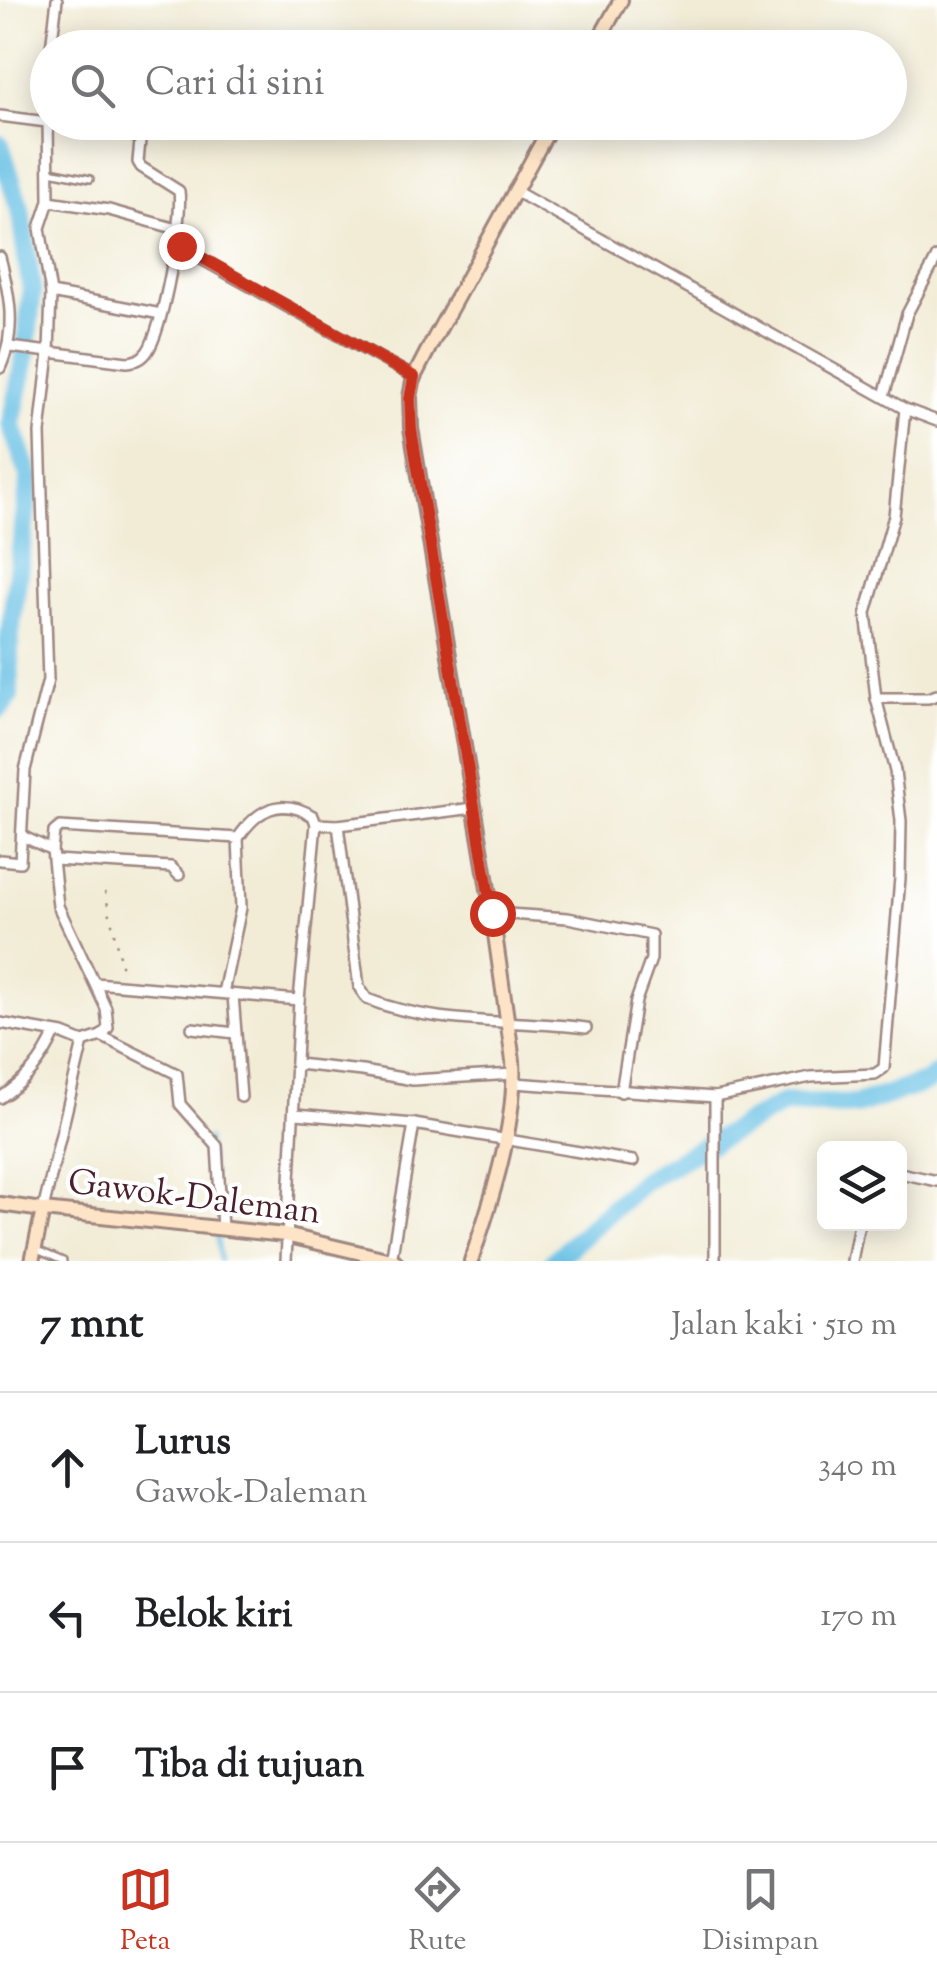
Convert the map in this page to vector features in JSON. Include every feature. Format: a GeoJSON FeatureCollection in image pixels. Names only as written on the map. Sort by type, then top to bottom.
{"type":"FeatureCollection","features":[{"type":"Feature","properties":{"kind":"street"},"geometry":{"type":"LineString","coordinates":[[53,30],[57,0]]}},
{"type":"Feature","properties":{"kind":"street"},"geometry":{"type":"LineString","coordinates":[[604,30],[620,0]]}},
{"type":"Feature","properties":{"kind":"street"},"geometry":{"type":"LineString","coordinates":[[0,116],[30,119]]}},
{"type":"Feature","properties":{"kind":"street"},"geometry":{"type":"LineString","coordinates":[[0,860],[20,862],[27,838],[25,770],[48,680],[40,432],[58,354],[44,220],[49,201],[47,140]]}},
{"type":"Feature","properties":{"kind":"street"},"geometry":{"type":"LineString","coordinates":[[12,348],[138,361],[150,348],[177,245],[179,191],[141,167],[139,140]]}},
{"type":"Feature","properties":{"kind":"street"},"geometry":{"type":"LineString","coordinates":[[470,1261],[485,1220],[514,1078],[492,913],[411,428],[410,398],[414,377],[543,140]]}},
{"type":"Feature","properties":{"kind":"street"},"geometry":{"type":"LineString","coordinates":[[515,192],[905,409],[937,422]]}},
{"type":"Feature","properties":{"kind":"street"},"geometry":{"type":"LineString","coordinates":[[49,201],[109,210],[176,228]]}},
{"type":"Feature","properties":{"kind":"street"},"geometry":{"type":"LineString","coordinates":[[177,245],[414,377]]}},
{"type":"Feature","properties":{"kind":"street"},"geometry":{"type":"LineString","coordinates":[[0,256],[9,298],[6,328],[12,348],[0,368]]}},
{"type":"Feature","properties":{"kind":"street"},"geometry":{"type":"LineString","coordinates":[[884,396],[902,325],[937,257]]}},
{"type":"Feature","properties":{"kind":"street"},"geometry":{"type":"LineString","coordinates":[[54,293],[162,314]]}},
{"type":"Feature","properties":{"kind":"street"},"geometry":{"type":"LineString","coordinates":[[296,1064],[414,1080],[514,1078],[622,1092],[715,1097],[811,1076],[875,1074],[884,1068],[901,822],[895,771],[876,698],[866,613],[894,516],[905,409]]}},
{"type":"Feature","properties":{"kind":"street"},"geometry":{"type":"LineString","coordinates":[[876,698],[937,695]]}},
{"type":"Feature","properties":{"kind":"street"},"geometry":{"type":"LineString","coordinates":[[316,824],[338,825],[474,808]]}},
{"type":"Feature","properties":{"kind":"street"},"geometry":{"type":"LineString","coordinates":[[241,1097],[228,994],[241,908],[238,838],[251,819],[268,809],[296,809],[313,816],[316,824],[299,1000],[286,1261]]}},
{"type":"Feature","properties":{"kind":"street"},"geometry":{"type":"LineString","coordinates":[[338,825],[363,995],[372,1002],[437,1019],[508,1020],[586,1028]]}},
{"type":"Feature","properties":{"kind":"street"},"geometry":{"type":"LineString","coordinates":[[0,1023],[62,1034],[83,1042],[101,1036],[108,1028],[95,983],[58,906],[53,855],[54,832],[60,827],[238,838]]}},
{"type":"Feature","properties":{"kind":"street"},"geometry":{"type":"LineString","coordinates":[[27,838],[53,855],[171,867],[180,874]]}},
{"type":"Feature","properties":{"kind":"street"},"geometry":{"type":"LineString","coordinates":[[492,913],[568,918],[652,935],[651,960],[636,1000],[622,1092]]}},
{"type":"Feature","properties":{"kind":"street"},"geometry":{"type":"LineString","coordinates":[[95,983],[299,1000]]}},
{"type":"Feature","properties":{"kind":"street"},"geometry":{"type":"LineString","coordinates":[[192,1028],[235,1033]]}},
{"type":"Feature","properties":{"kind":"street"},"geometry":{"type":"LineString","coordinates":[[0,1098],[23,1083],[62,1034]]}},
{"type":"Feature","properties":{"kind":"street"},"geometry":{"type":"LineString","coordinates":[[101,1036],[177,1074],[180,1104],[217,1146],[222,1228]]}},
{"type":"Feature","properties":{"kind":"street"},"geometry":{"type":"LineString","coordinates":[[33,1255],[83,1042]]}},
{"type":"Feature","properties":{"kind":"street"},"geometry":{"type":"LineString","coordinates":[[715,1097],[716,1261]]}},
{"type":"Feature","properties":{"kind":"street"},"geometry":{"type":"LineString","coordinates":[[296,1114],[414,1124],[633,1160]]}},
{"type":"Feature","properties":{"kind":"street"},"geometry":{"type":"LineString","coordinates":[[393,1261],[414,1124]]}},
{"type":"Feature","properties":{"kind":"street"},"geometry":{"type":"LineString","coordinates":[[907,1175],[937,1181]]}},
{"type":"Feature","properties":{"kind":"street","name":"Gawok-Daleman"},"geometry":{"type":"LineString","coordinates":[[0,1204],[285,1235],[393,1261]]}},
{"type":"Feature","properties":{"kind":"street"},"geometry":{"type":"LineString","coordinates":[[852,1261],[857,1231]]}},
{"type":"Feature","properties":{"kind":"lane"},"geometry":{"type":"LineString","coordinates":[[47,170],[90,179]]}},
{"type":"Feature","properties":{"kind":"lane"},"geometry":{"type":"LineString","coordinates":[[33,1255],[63,1261]]}},
{"type":"Feature","properties":{"kind":"path"},"geometry":{"type":"LineString","coordinates":[[105,892],[125,985]]}},
{"type":"Feature","properties":{"kind":"waterway"},"geometry":{"type":"LineString","coordinates":[[0,145],[20,209],[32,292],[25,358],[11,424],[30,478],[9,642],[9,696],[0,708]]}},
{"type":"Feature","properties":{"kind":"waterway"},"geometry":{"type":"LineString","coordinates":[[554,1261],[644,1180],[784,1103],[856,1105],[927,1082],[937,1074]]}},
{"type":"Feature","properties":{"kind":"waterway"},"geometry":{"type":"LineString","coordinates":[[207,1138],[216,1208]]}},
{"type":"Feature","properties":{"kind":"waterway"},"geometry":{"type":"LineString","coordinates":[[217,1234],[220,1261]]}},
{"type":"Feature","properties":{"kind":"route"},"geometry":{"type":"LineString","coordinates":[[181,246],[414,377],[409,416],[492,913]]}}]}
